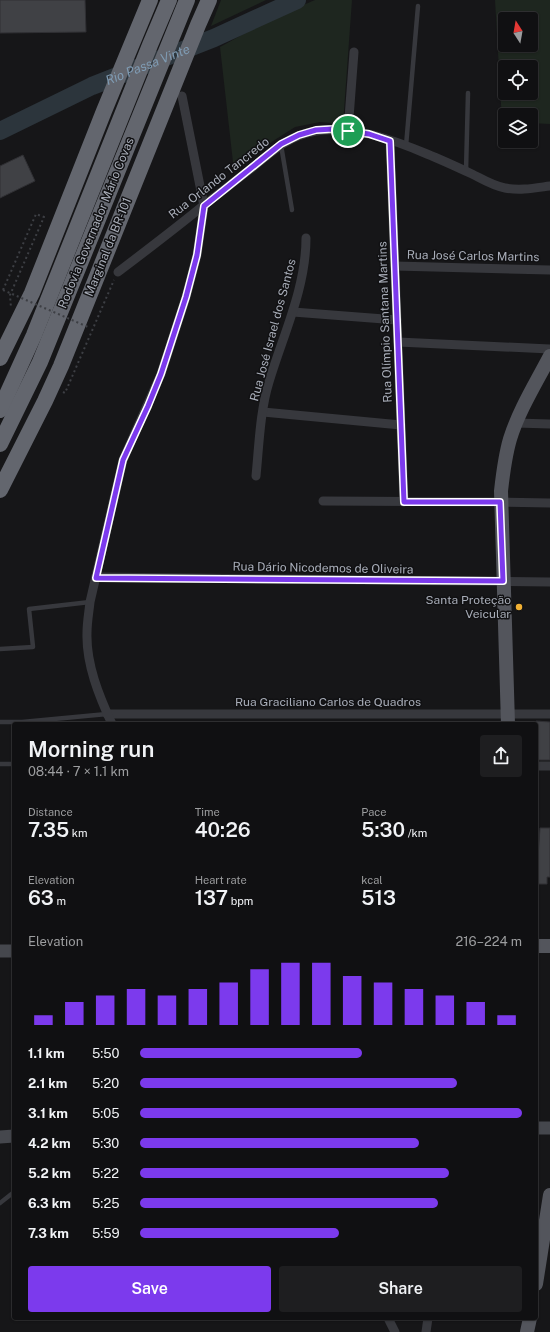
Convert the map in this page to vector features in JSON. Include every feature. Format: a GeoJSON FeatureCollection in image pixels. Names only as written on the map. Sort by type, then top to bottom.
{"type":"FeatureCollection","features":[{"type":"Feature","properties":{"kind":"highway"},"geometry":{"type":"LineString","coordinates":[[0,358],[5,338],[32,293],[104,111],[150,0]]}},
{"type":"Feature","properties":{"kind":"highway","name":"Rodovia Governador Mário Covas"},"geometry":{"type":"LineString","coordinates":[[0,410],[34,335],[169,0]]}},
{"type":"Feature","properties":{"kind":"highway","name":"Rodovia Governador Mário Covas"},"geometry":{"type":"LineString","coordinates":[[0,444],[40,362],[187,0]]}},
{"type":"Feature","properties":{"kind":"highway","name":"Marginal da BR-101"},"geometry":{"type":"LineString","coordinates":[[0,490],[45,402],[58,373],[177,91],[198,25],[209,0]]}},
{"type":"Feature","properties":{"kind":"main road"},"geometry":{"type":"LineString","coordinates":[[508,719],[500,502],[505,459],[510,439],[516,423],[550,356]]}},
{"type":"Feature","properties":{"kind":"main road"},"geometry":{"type":"LineString","coordinates":[[538,946],[550,946]]}},
{"type":"Feature","properties":{"kind":"main road"},"geometry":{"type":"LineString","coordinates":[[0,951],[12,951]]}},
{"type":"Feature","properties":{"kind":"main road"},"geometry":{"type":"LineString","coordinates":[[538,1128],[550,1128]]}},
{"type":"Feature","properties":{"kind":"main road"},"geometry":{"type":"LineString","coordinates":[[0,1137],[12,1136]]}},
{"type":"Feature","properties":{"kind":"main road"},"geometry":{"type":"LineString","coordinates":[[538,1274],[548,1225],[550,1195]]}},
{"type":"Feature","properties":{"kind":"main road"},"geometry":{"type":"LineString","coordinates":[[527,1332],[530,1320]]}},
{"type":"Feature","properties":{"kind":"street"},"geometry":{"type":"LineString","coordinates":[[348,131],[354,52]]}},
{"type":"Feature","properties":{"kind":"street"},"geometry":{"type":"LineString","coordinates":[[111,722],[98,689],[89,656],[86,632],[90,602],[123,460],[161,374],[186,297],[197,255],[204,206],[177,91]]}},
{"type":"Feature","properties":{"kind":"street","name":"Rua Orlando Tancredo"},"geometry":{"type":"LineString","coordinates":[[118,272],[204,206],[281,144],[299,135],[316,130],[333,129],[369,134],[442,160],[504,188],[518,190],[550,186]]}},
{"type":"Feature","properties":{"kind":"street","name":"Rua Olímpio Santana Martins"},"geometry":{"type":"LineString","coordinates":[[390,141],[404,502]]}},
{"type":"Feature","properties":{"kind":"street","name":"Rua José Israel dos Santos"},"geometry":{"type":"LineString","coordinates":[[256,476],[266,395],[293,312],[305,260],[306,238]]}},
{"type":"Feature","properties":{"kind":"street","name":"Rua José Carlos Martins"},"geometry":{"type":"LineString","coordinates":[[395,266],[550,270]]}},
{"type":"Feature","properties":{"kind":"street"},"geometry":{"type":"LineString","coordinates":[[293,312],[397,320]]}},
{"type":"Feature","properties":{"kind":"street"},"geometry":{"type":"LineString","coordinates":[[398,342],[550,349]]}},
{"type":"Feature","properties":{"kind":"street"},"geometry":{"type":"LineString","coordinates":[[263,412],[401,425]]}},
{"type":"Feature","properties":{"kind":"street"},"geometry":{"type":"LineString","coordinates":[[516,423],[550,424]]}},
{"type":"Feature","properties":{"kind":"street"},"geometry":{"type":"LineString","coordinates":[[323,501],[550,503]]}},
{"type":"Feature","properties":{"kind":"street","name":"Rua Dário Nicodemos de Oliveira"},"geometry":{"type":"LineString","coordinates":[[96,578],[550,582]]}},
{"type":"Feature","properties":{"kind":"street","name":"Rua Graciliano Carlos de Quadros"},"geometry":{"type":"LineString","coordinates":[[107,714],[508,719],[550,714]]}},
{"type":"Feature","properties":{"kind":"street"},"geometry":{"type":"LineString","coordinates":[[538,766],[550,766]]}},
{"type":"Feature","properties":{"kind":"street"},"geometry":{"type":"LineString","coordinates":[[389,1320],[395,1332]]}},
{"type":"Feature","properties":{"kind":"street"},"geometry":{"type":"LineString","coordinates":[[426,1332],[428,1320]]}},
{"type":"Feature","properties":{"kind":"lane"},"geometry":{"type":"LineString","coordinates":[[406,146],[418,6]]}},
{"type":"Feature","properties":{"kind":"lane"},"geometry":{"type":"LineString","coordinates":[[466,171],[468,93]]}},
{"type":"Feature","properties":{"kind":"lane"},"geometry":{"type":"LineString","coordinates":[[281,144],[292,210]]}},
{"type":"Feature","properties":{"kind":"lane"},"geometry":{"type":"LineString","coordinates":[[0,649],[33,647],[29,609],[90,602]]}},
{"type":"Feature","properties":{"kind":"lane"},"geometry":{"type":"LineString","coordinates":[[0,722],[22,722],[107,714]]}},
{"type":"Feature","properties":{"kind":"lane"},"geometry":{"type":"LineString","coordinates":[[0,764],[12,764]]}},
{"type":"Feature","properties":{"kind":"lane"},"geometry":{"type":"LineString","coordinates":[[0,1202],[12,1193]]}},
{"type":"Feature","properties":{"kind":"path"},"geometry":{"type":"LineString","coordinates":[[10,309],[10,295],[44,217],[36,214],[3,290],[88,327]]}},
{"type":"Feature","properties":{"kind":"shaded area"},"geometry":{"type":"Polygon","coordinates":[[[221,0],[266,0],[211,26],[221,0]]]}},
{"type":"Feature","properties":{"kind":"shaded area"},"geometry":{"type":"Polygon","coordinates":[[[315,0],[352,0],[343,124],[320,122],[295,127],[273,141],[234,171],[220,47],[273,18],[315,0]]]}},
{"type":"Feature","properties":{"kind":"shaded area"},"geometry":{"type":"Polygon","coordinates":[[[495,0],[550,0],[550,124],[538,123],[538,108],[501,108],[501,100],[538,100],[538,60],[498,60],[498,52],[538,52],[538,12],[498,12],[498,52],[495,0]]]}},
{"type":"Feature","properties":{"kind":"building"},"geometry":{"type":"Polygon","coordinates":[[[0,0],[85,0],[86,32],[0,33],[0,0]]]}},
{"type":"Feature","properties":{"kind":"building"},"geometry":{"type":"Polygon","coordinates":[[[23,155],[35,181],[0,198],[0,166],[23,155]]]}},
{"type":"Feature","properties":{"kind":"building"},"geometry":{"type":"Polygon","coordinates":[[[536,721],[550,722],[550,760],[538,760],[538,722],[536,721]]]}},
{"type":"Feature","properties":{"kind":"building"},"geometry":{"type":"Polygon","coordinates":[[[540,828],[550,828],[550,877],[547,877],[547,884],[538,884],[540,828]]]}},
{"type":"Feature","properties":{"kind":"waterway","name":"Rio Passa Vinte"},"geometry":{"type":"LineString","coordinates":[[0,131],[92,86],[214,38],[297,0]]}},
{"type":"Feature","properties":{"kind":"place","name":"Santa Proteção Veicular"},"geometry":{"type":"Point","coordinates":[519,607]}},
{"type":"Feature","properties":{"kind":"route"},"geometry":{"type":"LineString","coordinates":[[333,129],[348,131],[369,134],[390,141],[404,502],[500,502],[503,581],[96,578],[123,460],[161,374],[186,297],[197,255],[204,206],[281,144],[299,135],[316,130],[333,129]]}}]}
